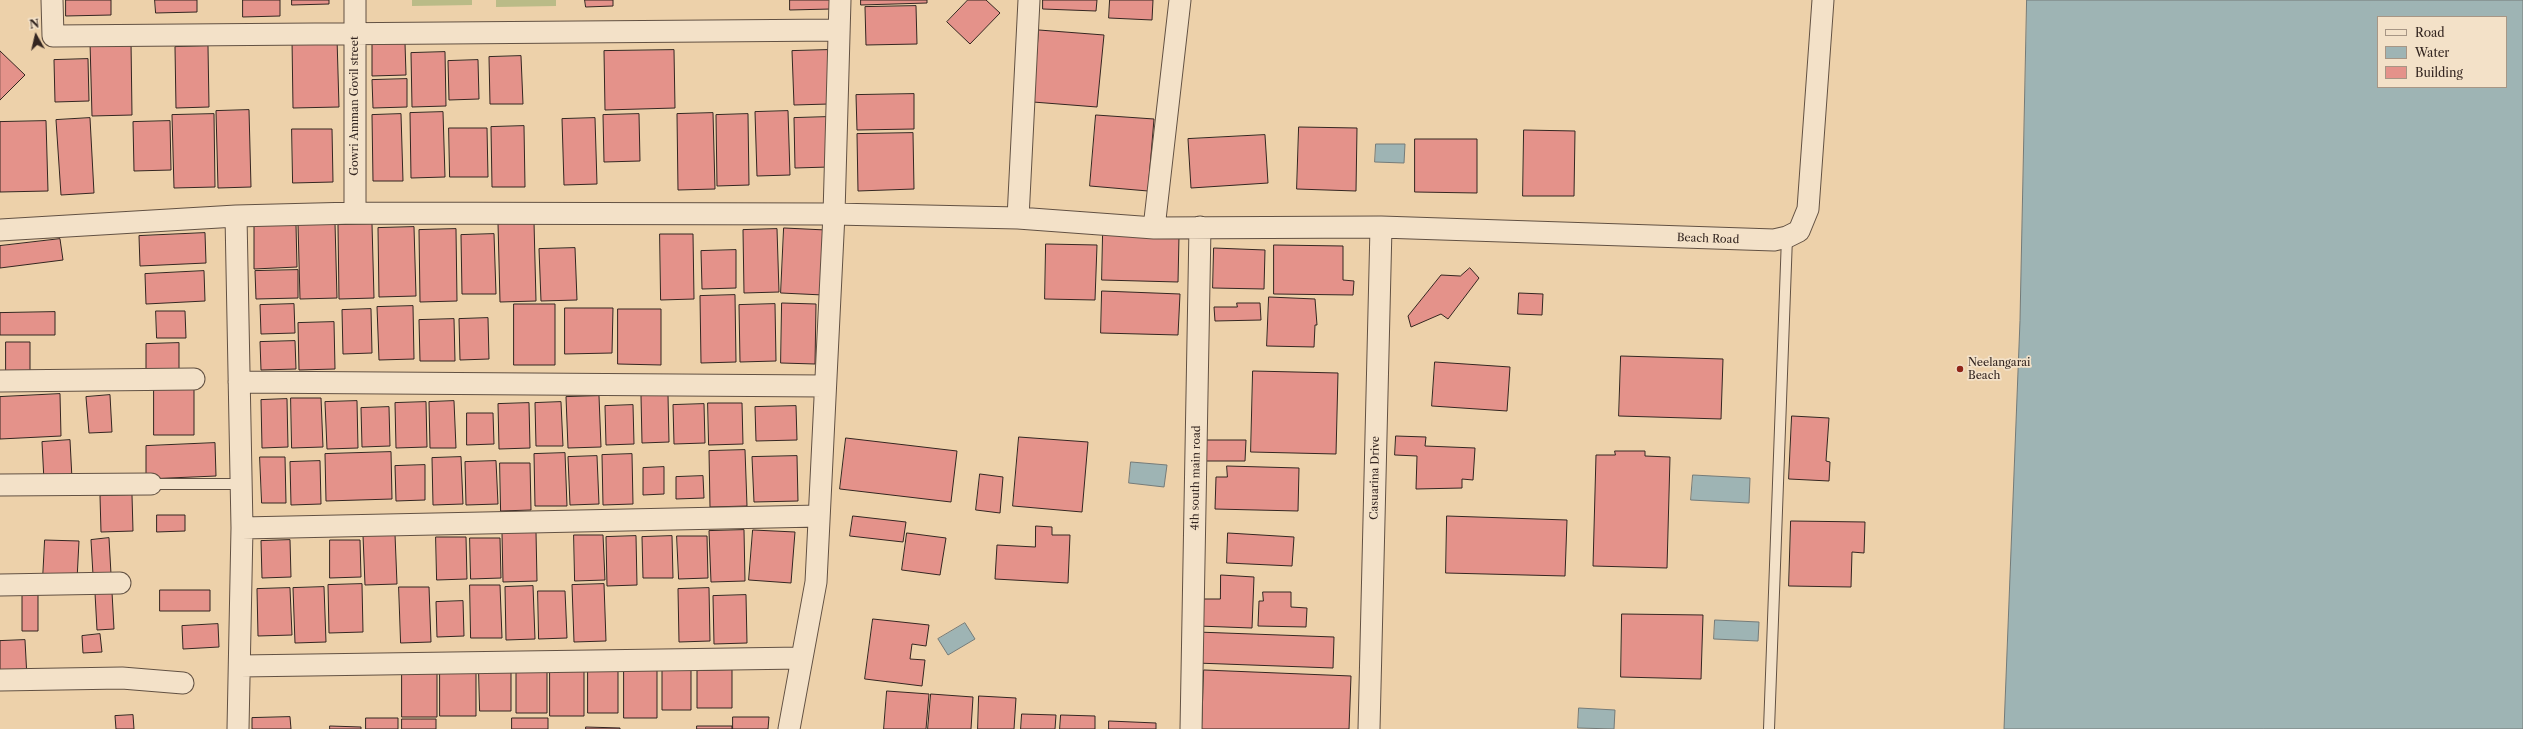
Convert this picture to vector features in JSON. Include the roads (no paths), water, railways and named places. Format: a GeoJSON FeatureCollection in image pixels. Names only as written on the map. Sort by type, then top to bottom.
{"type":"FeatureCollection","features":[{"type":"Feature","properties":{"kind":"street"},"geometry":{"type":"LineString","coordinates":[[52,0],[53,36],[354,32],[840,30]]}},
{"type":"Feature","properties":{"kind":"street","name":"Gowri Amman Govil street"},"geometry":{"type":"LineString","coordinates":[[354,0],[355,212]]}},
{"type":"Feature","properties":{"kind":"street"},"geometry":{"type":"LineString","coordinates":[[789,729],[816,582],[824,386],[834,214],[840,0]]}},
{"type":"Feature","properties":{"kind":"street"},"geometry":{"type":"LineString","coordinates":[[1018,218],[1029,0]]}},
{"type":"Feature","properties":{"kind":"street"},"geometry":{"type":"LineString","coordinates":[[1154,228],[1180,0]]}},
{"type":"Feature","properties":{"kind":"street"},"geometry":{"type":"LineString","coordinates":[[1787,237],[1799,231],[1808,209],[1822,0]]}},
{"type":"Feature","properties":{"kind":"street","name":"Beach Road"},"geometry":{"type":"LineString","coordinates":[[0,230],[236,216],[355,212],[834,214],[1018,218],[1154,228],[1381,227],[1749,241],[1787,237]]}},
{"type":"Feature","properties":{"kind":"street"},"geometry":{"type":"LineString","coordinates":[[236,216],[242,528],[238,729]]}},
{"type":"Feature","properties":{"kind":"street","name":"Casuarina Drive"},"geometry":{"type":"LineString","coordinates":[[1369,729],[1381,227]]}},
{"type":"Feature","properties":{"kind":"street","name":"4th south main road"},"geometry":{"type":"LineString","coordinates":[[1191,729],[1200,228]]}},
{"type":"Feature","properties":{"kind":"street"},"geometry":{"type":"LineString","coordinates":[[0,381],[194,379]]}},
{"type":"Feature","properties":{"kind":"street"},"geometry":{"type":"LineString","coordinates":[[239,382],[824,386]]}},
{"type":"Feature","properties":{"kind":"street"},"geometry":{"type":"LineString","coordinates":[[0,485],[151,484]]}},
{"type":"Feature","properties":{"kind":"street"},"geometry":{"type":"LineString","coordinates":[[242,528],[819,516]]}},
{"type":"Feature","properties":{"kind":"street"},"geometry":{"type":"LineString","coordinates":[[0,585],[120,583]]}},
{"type":"Feature","properties":{"kind":"street"},"geometry":{"type":"LineString","coordinates":[[240,666],[802,658]]}},
{"type":"Feature","properties":{"kind":"street"},"geometry":{"type":"LineString","coordinates":[[0,680],[122,678],[183,683]]}},
{"type":"Feature","properties":{"kind":"lane"},"geometry":{"type":"LineString","coordinates":[[1769,729],[1787,237]]}},
{"type":"Feature","properties":{"kind":"lane"},"geometry":{"type":"LineString","coordinates":[[151,484],[241,484]]}},
{"type":"Feature","properties":{"kind":"water"},"geometry":{"type":"Polygon","coordinates":[[[2027,0],[2523,0],[2523,729],[2004,729],[2020,321],[2027,0]]]}},
{"type":"Feature","properties":{"kind":"water"},"geometry":{"type":"Polygon","coordinates":[[[1376,144],[1405,144],[1404,163],[1375,162],[1376,144]]]}},
{"type":"Feature","properties":{"kind":"water"},"geometry":{"type":"Polygon","coordinates":[[[1131,462],[1167,465],[1164,487],[1129,483],[1131,462]]]}},
{"type":"Feature","properties":{"kind":"water"},"geometry":{"type":"Polygon","coordinates":[[[1693,475],[1750,478],[1749,503],[1691,500],[1693,475]]]}},
{"type":"Feature","properties":{"kind":"water"},"geometry":{"type":"Polygon","coordinates":[[[1715,620],[1759,622],[1758,641],[1714,639],[1715,620]]]}},
{"type":"Feature","properties":{"kind":"water"},"geometry":{"type":"Polygon","coordinates":[[[965,623],[975,639],[948,655],[938,639],[965,623]]]}},
{"type":"Feature","properties":{"kind":"water"},"geometry":{"type":"Polygon","coordinates":[[[1579,708],[1615,710],[1614,729],[1578,728],[1579,708]]]}},
{"type":"Feature","properties":{"kind":"place","name":"Neelangarai Beach"},"geometry":{"type":"Point","coordinates":[1960,369]}}]}
